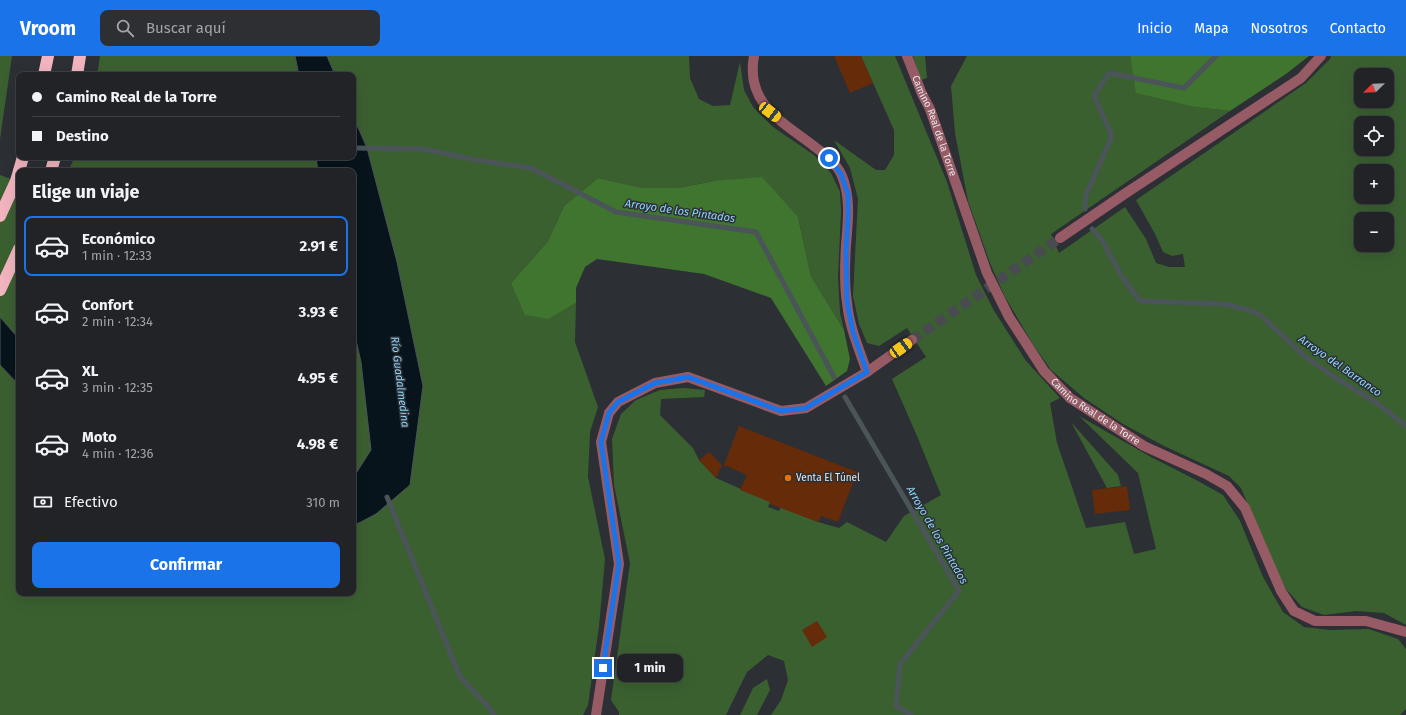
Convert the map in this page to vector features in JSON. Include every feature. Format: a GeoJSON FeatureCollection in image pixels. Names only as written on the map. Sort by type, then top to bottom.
{"type":"FeatureCollection","features":[{"type":"Feature","properties":{"kind":"highway"},"geometry":{"type":"LineString","coordinates":[[45,72],[48,56]]}},
{"type":"Feature","properties":{"kind":"highway"},"geometry":{"type":"LineString","coordinates":[[77,72],[80,56]]}},
{"type":"Feature","properties":{"kind":"highway"},"geometry":{"type":"LineString","coordinates":[[0,216],[16,179]]}},
{"type":"Feature","properties":{"kind":"highway"},"geometry":{"type":"LineString","coordinates":[[0,290],[16,255]]}},
{"type":"Feature","properties":{"kind":"street"},"geometry":{"type":"LineString","coordinates":[[754,56],[752,80],[759,97],[770,112],[829,158],[841,174],[848,194],[846,253],[847,302],[853,332],[867,372]]}},
{"type":"Feature","properties":{"kind":"street","name":"Camino Real de la Torre"},"geometry":{"type":"LineString","coordinates":[[907,56],[930,110],[987,273],[1009,317],[1044,371],[1070,398],[1144,446],[1206,474],[1227,486],[1245,508],[1281,591],[1294,611],[1315,622],[1366,621],[1406,632]]}},
{"type":"Feature","properties":{"kind":"street"},"geometry":{"type":"LineString","coordinates":[[1060,238],[1301,78],[1320,56]]}},
{"type":"Feature","properties":{"kind":"street"},"geometry":{"type":"LineString","coordinates":[[596,715],[619,564],[601,442],[609,413],[618,402],[655,383],[688,377],[781,411],[806,408],[867,372],[912,340]]}},
{"type":"Feature","properties":{"kind":"green space"},"geometry":{"type":"Polygon","coordinates":[[[0,56],[12,56],[0,139],[0,56]]]}},
{"type":"Feature","properties":{"kind":"green space"},"geometry":{"type":"Polygon","coordinates":[[[100,56],[295,56],[298,72],[97,72],[100,56]]]}},
{"type":"Feature","properties":{"kind":"green space"},"geometry":{"type":"Polygon","coordinates":[[[327,56],[689,56],[690,78],[699,99],[713,106],[730,105],[740,62],[744,90],[753,107],[773,127],[814,155],[831,173],[840,192],[841,211],[838,277],[840,313],[844,330],[811,276],[798,217],[714,181],[678,188],[643,188],[598,178],[564,206],[548,241],[511,283],[549,319],[576,303],[575,342],[598,407],[590,432],[588,477],[605,559],[599,626],[588,705],[583,715],[0,715],[0,365],[16,382],[16,596],[356,596],[356,524],[376,514],[423,386],[397,262],[367,148],[356,123],[356,72],[334,72],[327,56]]]}},
{"type":"Feature","properties":{"kind":"green space"},"geometry":{"type":"Polygon","coordinates":[[[861,56],[895,56],[947,182],[976,275],[993,309],[1026,361],[1060,398],[1050,403],[1057,443],[1086,528],[1125,522],[1134,554],[1156,549],[1138,473],[1079,416],[1151,457],[1223,495],[1240,521],[1263,577],[1283,612],[1304,627],[1330,630],[1369,629],[1398,639],[1406,649],[1406,709],[1400,715],[771,715],[781,700],[788,680],[784,661],[768,655],[747,672],[726,715],[619,715],[619,712],[611,700],[630,563],[614,485],[612,439],[621,414],[636,400],[660,390],[683,388],[705,390],[704,397],[661,399],[660,415],[693,448],[699,460],[716,478],[770,502],[768,507],[779,511],[781,507],[818,522],[839,528],[847,522],[886,542],[904,516],[941,495],[892,379],[926,357],[907,328],[879,346],[867,343],[859,324],[853,296],[858,199],[850,168],[834,140],[876,170],[885,170],[894,155],[894,130],[861,56]]]}},
{"type":"Feature","properties":{"kind":"green space"},"geometry":{"type":"Polygon","coordinates":[[[913,56],[925,56],[927,78],[921,80],[913,56]]]}},
{"type":"Feature","properties":{"kind":"green space"},"geometry":{"type":"Polygon","coordinates":[[[967,56],[1130,56],[1137,93],[1194,107],[1230,111],[1051,234],[1059,253],[1125,207],[1146,239],[1156,263],[1169,267],[1185,267],[1183,254],[1172,256],[1163,252],[1136,200],[1306,83],[1330,59],[1331,56],[1406,56],[1406,625],[1384,613],[1356,611],[1324,615],[1302,607],[1286,589],[1274,567],[1241,488],[1229,476],[1164,446],[1123,424],[1084,398],[1051,370],[1032,343],[1004,295],[990,263],[968,201],[955,133],[951,86],[967,56]]]}},
{"type":"Feature","properties":{"kind":"green space"},"geometry":{"type":"Polygon","coordinates":[[[1130,56],[1309,56],[1286,74],[1230,111],[1194,107],[1136,93],[1130,56]]]}},
{"type":"Feature","properties":{"kind":"green space"},"geometry":{"type":"Polygon","coordinates":[[[74,160],[316,160],[318,168],[70,168],[74,160]]]}},
{"type":"Feature","properties":{"kind":"green space"},"geometry":{"type":"Polygon","coordinates":[[[0,175],[16,181],[16,336],[0,317],[0,175]]]}},
{"type":"Feature","properties":{"kind":"green space"},"geometry":{"type":"Polygon","coordinates":[[[762,177],[798,217],[811,276],[844,330],[850,359],[847,371],[826,386],[771,298],[704,274],[597,259],[585,267],[576,288],[576,303],[549,319],[525,315],[511,283],[548,241],[564,206],[598,178],[643,188],[678,188],[714,181],[762,177]]]}},
{"type":"Feature","properties":{"kind":"green space"},"geometry":{"type":"Polygon","coordinates":[[[356,340],[361,362],[371,450],[356,473],[356,340]]]}},
{"type":"Feature","properties":{"kind":"green space"},"geometry":{"type":"Polygon","coordinates":[[[1071,422],[1118,475],[1121,486],[1107,488],[1071,422]]]}},
{"type":"Feature","properties":{"kind":"green space"},"geometry":{"type":"Polygon","coordinates":[[[767,679],[770,690],[757,715],[740,715],[753,688],[767,679]]]}},
{"type":"Feature","properties":{"kind":"water"},"geometry":{"type":"Polygon","coordinates":[[[295,56],[327,56],[334,72],[298,72],[295,56]]]}},
{"type":"Feature","properties":{"kind":"water","name":"Río Guadalmedina"},"geometry":{"type":"Polygon","coordinates":[[[356,123],[367,148],[397,262],[423,386],[410,485],[376,514],[356,524],[356,473],[371,450],[361,362],[356,340],[356,168],[318,168],[316,160],[356,160],[356,123]]]}},
{"type":"Feature","properties":{"kind":"water"},"geometry":{"type":"Polygon","coordinates":[[[0,317],[16,336],[16,382],[0,365],[0,317]]]}},
{"type":"Feature","properties":{"kind":"building"},"geometry":{"type":"Polygon","coordinates":[[[834,56],[861,56],[873,83],[850,93],[834,56]]]}},
{"type":"Feature","properties":{"kind":"building"},"geometry":{"type":"Polygon","coordinates":[[[739,426],[857,472],[838,522],[821,516],[818,522],[770,504],[770,502],[740,490],[747,475],[724,465],[739,426]]]}},
{"type":"Feature","properties":{"kind":"building"},"geometry":{"type":"Polygon","coordinates":[[[709,452],[722,465],[716,478],[699,460],[709,452]]]}},
{"type":"Feature","properties":{"kind":"building"},"geometry":{"type":"Polygon","coordinates":[[[1127,486],[1130,510],[1095,514],[1092,490],[1127,486]]]}},
{"type":"Feature","properties":{"kind":"building"},"geometry":{"type":"Polygon","coordinates":[[[817,621],[827,637],[812,647],[802,630],[817,621]]]}},
{"type":"Feature","properties":{"kind":"waterway","name":"Arroyo del Barranco"},"geometry":{"type":"LineString","coordinates":[[1085,209],[1086,195],[1112,136],[1094,96],[1109,73],[1184,88],[1216,56]]}},
{"type":"Feature","properties":{"kind":"waterway","name":"Arroyo de los Pintados"},"geometry":{"type":"LineString","coordinates":[[356,148],[424,149],[476,160],[531,168],[616,212],[756,232],[834,377]]}},
{"type":"Feature","properties":{"kind":"waterway","name":"Arroyo del Barranco"},"geometry":{"type":"LineString","coordinates":[[1092,229],[1102,240],[1122,277],[1140,301],[1225,304],[1258,313],[1303,355],[1337,379],[1377,403],[1406,426]]}},
{"type":"Feature","properties":{"kind":"waterway","name":"Arroyo de los Pintados"},"geometry":{"type":"LineString","coordinates":[[845,397],[959,591],[900,664],[896,706],[911,715]]}},
{"type":"Feature","properties":{"kind":"waterway"},"geometry":{"type":"LineString","coordinates":[[387,497],[460,677],[486,704],[494,715]]}},
{"type":"Feature","properties":{"kind":"tunnel"},"geometry":{"type":"LineString","coordinates":[[912,340],[1060,238]]}},
{"type":"Feature","properties":{"kind":"place","name":"Venta El Túnel"},"geometry":{"type":"Point","coordinates":[788,478]}},
{"type":"Feature","properties":{"kind":"route"},"geometry":{"type":"LineString","coordinates":[[603,668],[619,564],[601,442],[609,413],[618,402],[655,383],[688,377],[781,411],[806,408],[867,372],[853,332],[847,302],[846,253],[848,194],[841,174],[829,158]]}}]}
